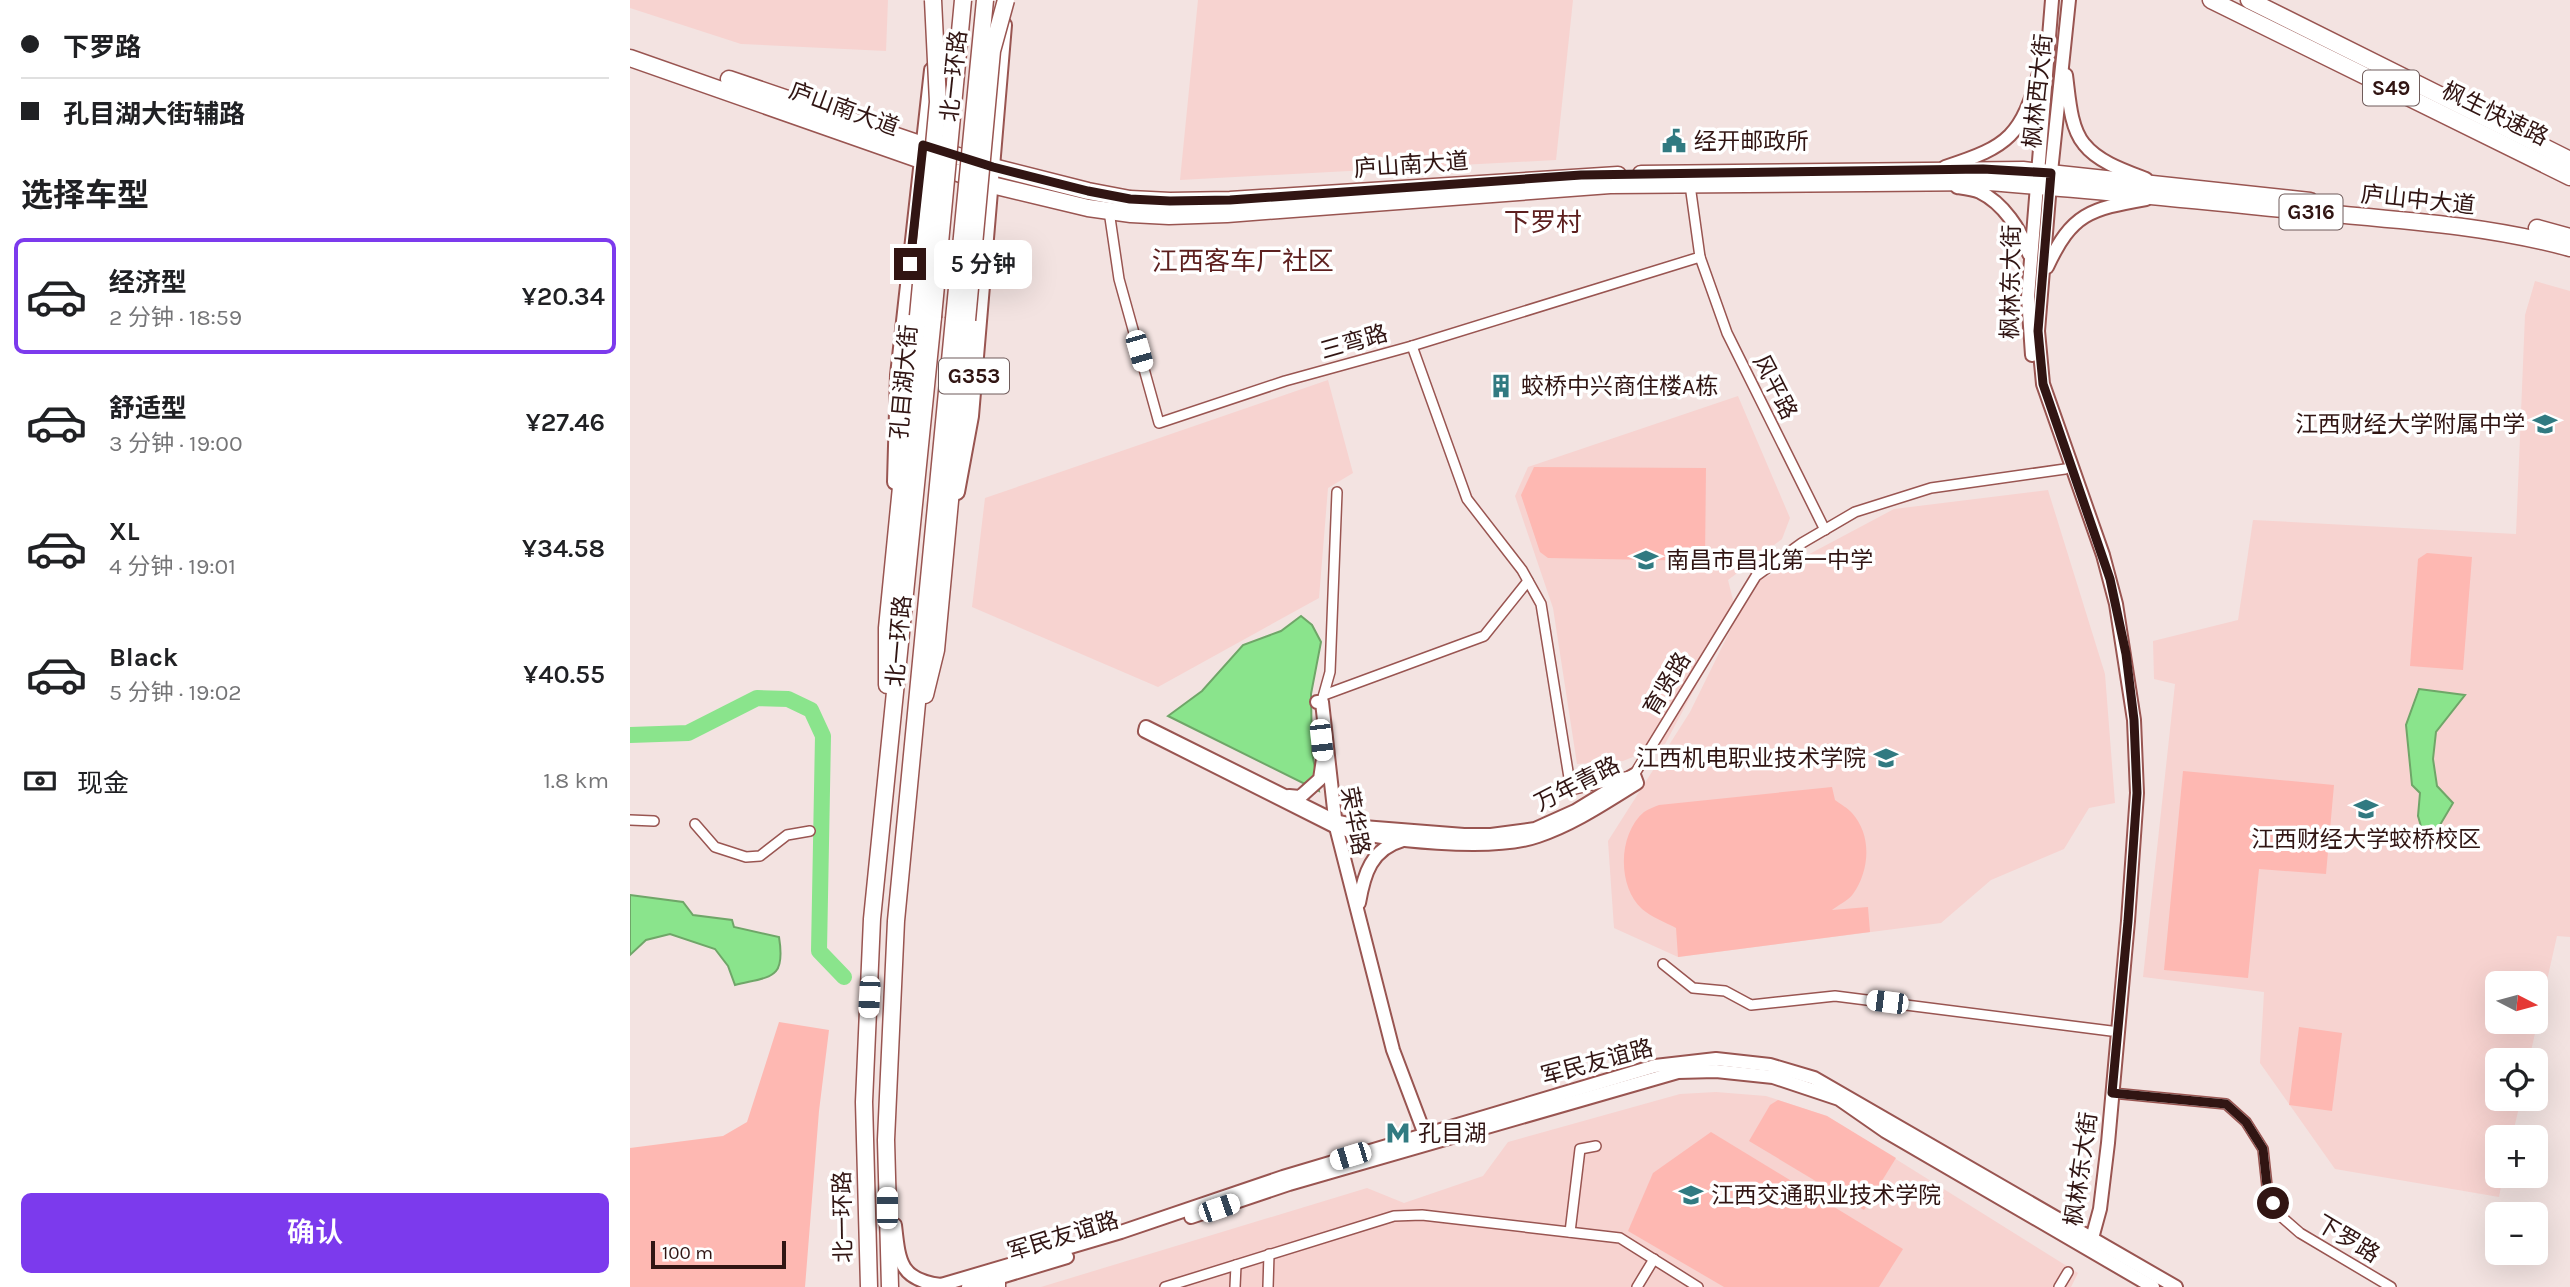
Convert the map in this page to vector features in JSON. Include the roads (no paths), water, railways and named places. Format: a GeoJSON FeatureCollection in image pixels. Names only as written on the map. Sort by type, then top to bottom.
{"type":"FeatureCollection","features":[{"type":"Feature","properties":{"kind":"highway"},"geometry":{"type":"LineString","coordinates":[[888,768],[887,628],[893,560],[925,317],[938,102],[933,0]]}},
{"type":"Feature","properties":{"kind":"highway","name":"孔目湖大街"},"geometry":{"type":"LineString","coordinates":[[888,768],[925,317],[963,0]]}},
{"type":"Feature","properties":{"kind":"highway","name":"北一环路"},"geometry":{"type":"LineString","coordinates":[[890,1287],[886,1140],[896,922],[960,320],[985,0]]}},
{"type":"Feature","properties":{"kind":"highway"},"geometry":{"type":"LineString","coordinates":[[942,583],[960,320],[992,51],[1006,0]]}},
{"type":"Feature","properties":{"kind":"highway","name":"枫生快速路"},"geometry":{"type":"LineString","coordinates":[[2211,0],[2570,177]]}},
{"type":"Feature","properties":{"kind":"highway","name":"枫生快速路"},"geometry":{"type":"LineString","coordinates":[[2249,0],[2570,160]]}},
{"type":"Feature","properties":{"kind":"highway","name":"庐山南大道"},"geometry":{"type":"LineString","coordinates":[[630,47],[922,153],[992,185],[1109,211],[1169,216],[1227,214],[1610,185],[1690,185],[1939,176],[1983,169],[2043,179]]}},
{"type":"Feature","properties":{"kind":"highway","name":"庐山南大道"},"geometry":{"type":"LineString","coordinates":[[630,58],[922,153],[1130,199],[1230,200],[1581,175],[1939,176]]}},
{"type":"Feature","properties":{"kind":"highway","name":"庐山中大道"},"geometry":{"type":"LineString","coordinates":[[2043,179],[2473,219],[2525,226],[2570,237]]}},
{"type":"Feature","properties":{"kind":"highway","name":"庐山中大道"},"geometry":{"type":"LineString","coordinates":[[2158,190],[2505,233],[2570,248]]}},
{"type":"Feature","properties":{"kind":"highway","name":"G353"},"geometry":{"type":"LineString","coordinates":[[913,745],[936,650],[942,583]]}},
{"type":"Feature","properties":{"kind":"highway","name":"北一环路"},"geometry":{"type":"LineString","coordinates":[[867,1282],[865,1076],[872,919],[888,768]]}},
{"type":"Feature","properties":{"kind":"main road"},"geometry":{"type":"LineString","coordinates":[[893,560],[898,375],[940,0]]}},
{"type":"Feature","properties":{"kind":"main road"},"geometry":{"type":"LineString","coordinates":[[993,167],[1006,0]]}},
{"type":"Feature","properties":{"kind":"main road","name":"G353"},"geometry":{"type":"LineString","coordinates":[[942,583],[971,416],[993,167]]}},
{"type":"Feature","properties":{"kind":"street","name":"枫林西大街"},"geometry":{"type":"LineString","coordinates":[[2043,179],[2052,0]]}},
{"type":"Feature","properties":{"kind":"street","name":"枫林西大街"},"geometry":{"type":"LineString","coordinates":[[2043,179],[2063,56],[2069,0]]}},
{"type":"Feature","properties":{"kind":"street"},"geometry":{"type":"LineString","coordinates":[[1939,176],[1993,150],[2008,139],[2021,124],[2041,67],[2050,26]]}},
{"type":"Feature","properties":{"kind":"street"},"geometry":{"type":"LineString","coordinates":[[2063,56],[2076,128],[2084,144],[2119,169],[2158,190]]}},
{"type":"Feature","properties":{"kind":"street"},"geometry":{"type":"LineString","coordinates":[[1939,176],[1979,191],[2002,209],[2018,228],[2030,258]]}},
{"type":"Feature","properties":{"kind":"street","name":"枫林东大街"},"geometry":{"type":"LineString","coordinates":[[2043,179],[2030,258],[2028,297],[2036,387],[2097,559],[2110,606],[2126,719],[2131,792],[2124,920],[2087,1241]]}},
{"type":"Feature","properties":{"kind":"street","name":"枫林东大街"},"geometry":{"type":"LineString","coordinates":[[2043,179],[2042,277],[2038,331],[2043,384],[2103,555],[2126,654],[2134,720],[2137,793],[2128,921],[2100,1209],[2087,1241]]}},
{"type":"Feature","properties":{"kind":"street"},"geometry":{"type":"LineString","coordinates":[[1690,185],[1700,257]]}},
{"type":"Feature","properties":{"kind":"street"},"geometry":{"type":"LineString","coordinates":[[2042,277],[2055,249],[2077,220],[2093,211],[2158,190]]}},
{"type":"Feature","properties":{"kind":"street","name":"三弯路"},"geometry":{"type":"LineString","coordinates":[[1109,211],[1119,279],[1159,423],[1285,381],[1412,346],[1700,257]]}},
{"type":"Feature","properties":{"kind":"street","name":"风平路"},"geometry":{"type":"LineString","coordinates":[[1700,257],[1727,333],[1825,530]]}},
{"type":"Feature","properties":{"kind":"street"},"geometry":{"type":"LineString","coordinates":[[1412,346],[1467,499],[1528,581],[1541,604],[1571,790],[1634,775]]}},
{"type":"Feature","properties":{"kind":"street","name":"育贤路"},"geometry":{"type":"LineString","coordinates":[[1634,775],[1756,576],[1855,512],[1931,488],[2066,469]]}},
{"type":"Feature","properties":{"kind":"street"},"geometry":{"type":"LineString","coordinates":[[1323,698],[1330,672],[1337,492]]}},
{"type":"Feature","properties":{"kind":"street"},"geometry":{"type":"LineString","coordinates":[[1323,698],[1484,636],[1528,581]]}},
{"type":"Feature","properties":{"kind":"street","name":"荣华路"},"geometry":{"type":"LineString","coordinates":[[1423,1140],[1387,1053],[1333,823],[1317,702],[1323,698],[1333,823],[1393,1050],[1423,1140]]}},
{"type":"Feature","properties":{"kind":"street","name":"万年青路"},"geometry":{"type":"LineString","coordinates":[[1634,775],[1574,811],[1535,829],[1492,835],[1464,835],[1363,827],[1333,823],[1146,727],[1145,731],[1333,823],[1363,835],[1407,839],[1491,843],[1536,837],[1579,818],[1637,783],[1634,775]]}},
{"type":"Feature","properties":{"kind":"street"},"geometry":{"type":"LineString","coordinates":[[1284,796],[1300,797],[1310,791],[1320,779],[1324,759]]}},
{"type":"Feature","properties":{"kind":"street"},"geometry":{"type":"LineString","coordinates":[[630,820],[654,821]]}},
{"type":"Feature","properties":{"kind":"street"},"geometry":{"type":"LineString","coordinates":[[695,824],[715,847],[746,857],[760,856],[786,835],[810,831]]}},
{"type":"Feature","properties":{"kind":"street"},"geometry":{"type":"LineString","coordinates":[[1357,910],[1363,876],[1370,862],[1390,844],[1407,839]]}},
{"type":"Feature","properties":{"kind":"street"},"geometry":{"type":"LineString","coordinates":[[1663,964],[1693,989],[1725,990],[1751,1005],[1835,996],[2111,1031]]}},
{"type":"Feature","properties":{"kind":"street","name":"军民友谊路"},"geometry":{"type":"LineString","coordinates":[[997,1278],[1125,1239],[1655,1066],[1716,1059],[1770,1065],[1814,1079],[1844,1094],[2087,1241],[2176,1287]]}},
{"type":"Feature","properties":{"kind":"street","name":"下罗路"},"geometry":{"type":"LineString","coordinates":[[2112,1093],[2226,1104],[2246,1122],[2263,1149],[2267,1186],[2276,1212],[2300,1233],[2391,1287]]}},
{"type":"Feature","properties":{"kind":"street"},"geometry":{"type":"LineString","coordinates":[[886,1140],[898,1253],[905,1271],[912,1278],[941,1285],[997,1278]]}},
{"type":"Feature","properties":{"kind":"street"},"geometry":{"type":"LineString","coordinates":[[1570,1232],[1580,1149],[1596,1146]]}},
{"type":"Feature","properties":{"kind":"street"},"geometry":{"type":"LineString","coordinates":[[1165,1287],[1394,1216],[1422,1215],[1620,1238],[1698,1287]]}},
{"type":"Feature","properties":{"kind":"street","name":"军民友谊路"},"geometry":{"type":"LineString","coordinates":[[2087,1241],[2152,1287]]}},
{"type":"Feature","properties":{"kind":"street"},"geometry":{"type":"LineString","coordinates":[[1268,1287],[1269,1254]]}},
{"type":"Feature","properties":{"kind":"street"},"geometry":{"type":"LineString","coordinates":[[1637,1287],[1654,1259]]}},
{"type":"Feature","properties":{"kind":"street"},"geometry":{"type":"LineString","coordinates":[[1234,1287],[1236,1265]]}},
{"type":"Feature","properties":{"kind":"street"},"geometry":{"type":"LineString","coordinates":[[2059,1287],[2068,1272]]}},
{"type":"Feature","properties":{"kind":"street"},"geometry":{"type":"LineString","coordinates":[[968,1287],[997,1278]]}},
{"type":"Feature","properties":{"kind":"waterway"},"geometry":{"type":"LineString","coordinates":[[630,735],[688,733],[757,698],[788,699],[811,710],[823,736],[819,951],[844,977]]}},
{"type":"Feature","properties":{"kind":"place","name":"经开邮政所"},"geometry":{"type":"Point","coordinates":[1674,141]}},
{"type":"Feature","properties":{"kind":"place","name":"蛟桥中兴商住楼A栋"},"geometry":{"type":"Point","coordinates":[1501,386]}},
{"type":"Feature","properties":{"kind":"place","name":"江西财经大学附属中学"},"geometry":{"type":"Point","coordinates":[2545,424]}},
{"type":"Feature","properties":{"kind":"place","name":"南昌市昌北第一中学"},"geometry":{"type":"Point","coordinates":[1646,560]}},
{"type":"Feature","properties":{"kind":"place","name":"江西机电职业技术学院"},"geometry":{"type":"Point","coordinates":[1886,758]}},
{"type":"Feature","properties":{"kind":"place","name":"江西财经大学蛟桥校区"},"geometry":{"type":"Point","coordinates":[2366,809]}},
{"type":"Feature","properties":{"kind":"place","name":"孔目湖"},"geometry":{"type":"Point","coordinates":[1398,1133]}},
{"type":"Feature","properties":{"kind":"place","name":"江西交通职业技术学院"},"geometry":{"type":"Point","coordinates":[1691,1195]}},
{"type":"Feature","properties":{"kind":"district","name":"下罗村"},"geometry":{"type":"Point","coordinates":[1543,222]}},
{"type":"Feature","properties":{"kind":"district","name":"江西客车厂社区"},"geometry":{"type":"Point","coordinates":[1243,261]}}]}
